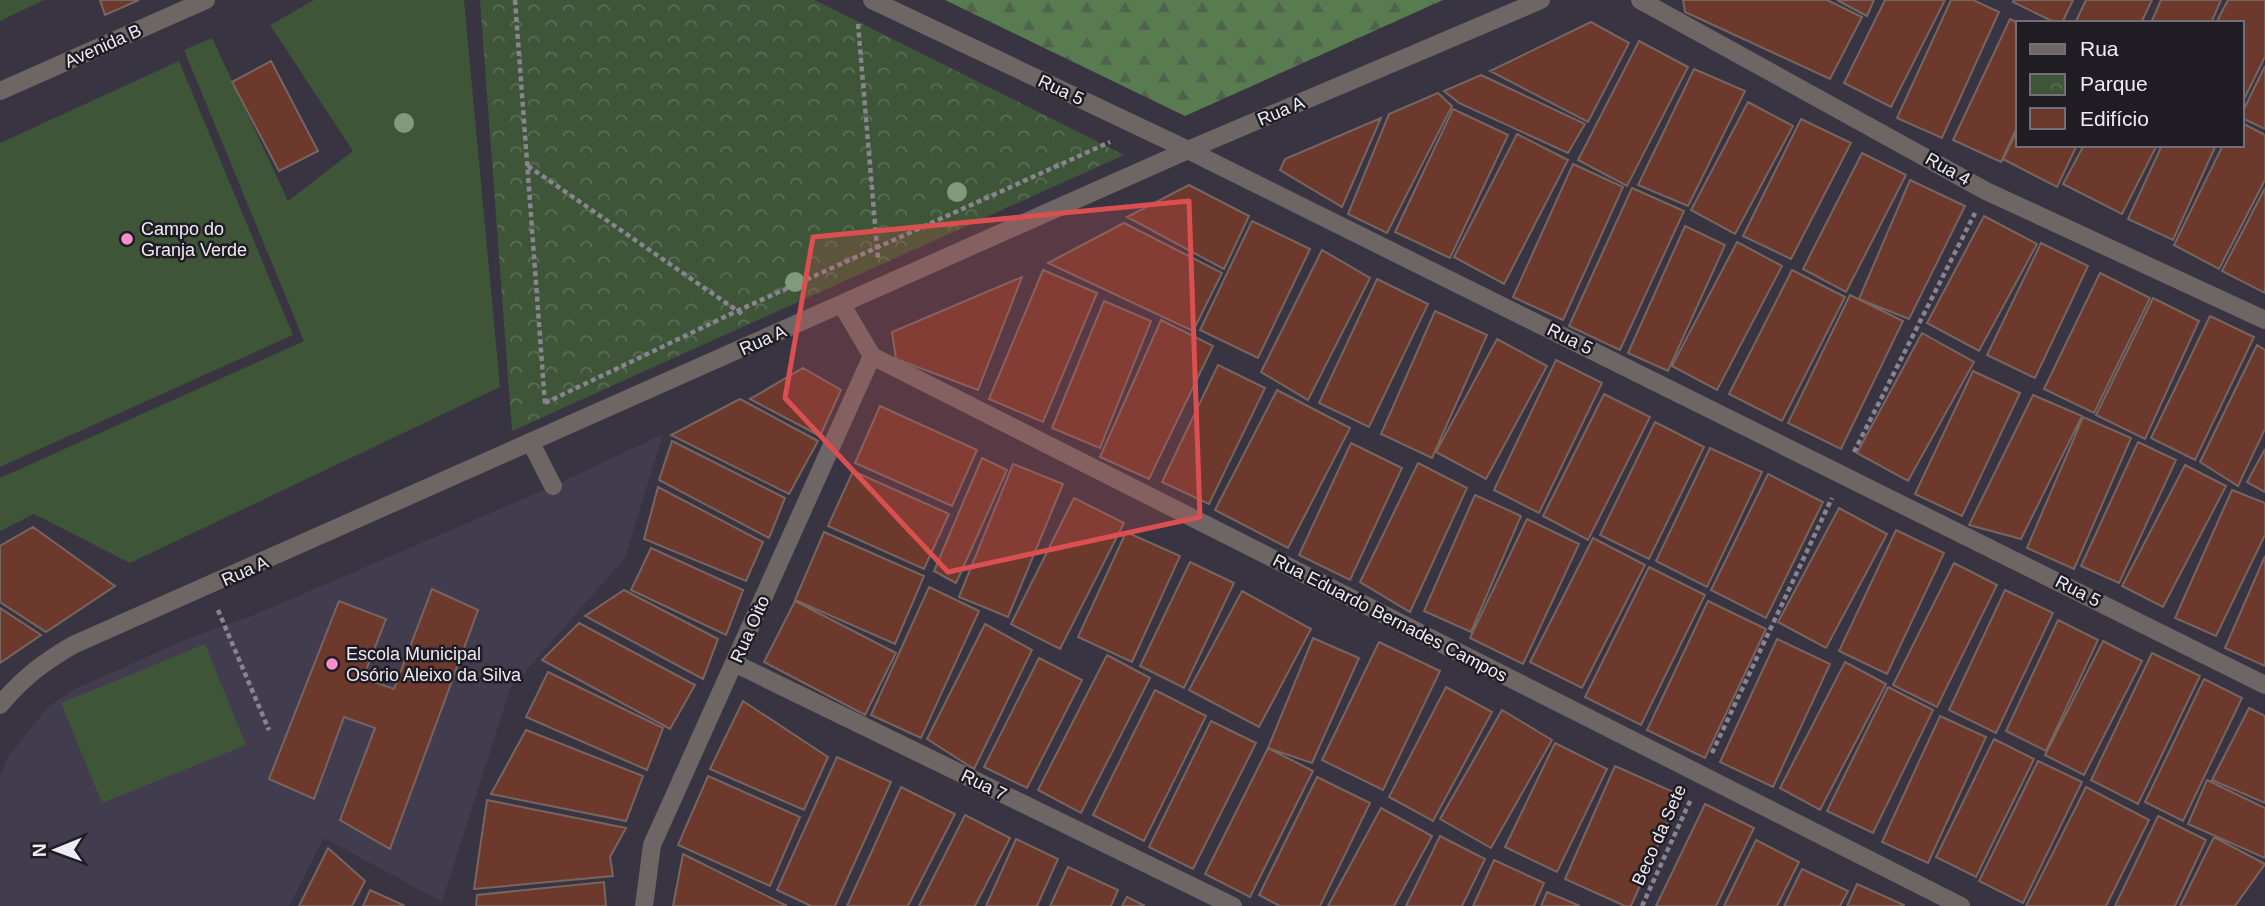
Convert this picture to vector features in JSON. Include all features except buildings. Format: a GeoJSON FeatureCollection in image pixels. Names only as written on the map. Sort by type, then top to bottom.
{"type":"FeatureCollection","features":[{"type":"Feature","properties":{"kind":"street","name":"Avenida B"},"geometry":{"type":"LineString","coordinates":[[0,91],[206,0]]}},
{"type":"Feature","properties":{"kind":"street","name":"Rua 5"},"geometry":{"type":"LineString","coordinates":[[872,0],[1188,150],[2265,685]]}},
{"type":"Feature","properties":{"kind":"street","name":"Rua A"},"geometry":{"type":"LineString","coordinates":[[0,705],[20,681],[44,662],[73,645],[1188,150],[1541,0]]}},
{"type":"Feature","properties":{"kind":"street","name":"Rua 4"},"geometry":{"type":"LineString","coordinates":[[1640,0],[1986,191],[2265,320]]}},
{"type":"Feature","properties":{"kind":"street"},"geometry":{"type":"LineString","coordinates":[[842,305],[872,356]]}},
{"type":"Feature","properties":{"kind":"street","name":"Rua Oito"},"geometry":{"type":"LineString","coordinates":[[644,906],[652,845],[872,356]]}},
{"type":"Feature","properties":{"kind":"street","name":"Rua Eduardo Bernades Campos"},"geometry":{"type":"LineString","coordinates":[[872,356],[1961,906]]}},
{"type":"Feature","properties":{"kind":"street"},"geometry":{"type":"LineString","coordinates":[[539,440],[553,486]]}},
{"type":"Feature","properties":{"kind":"street","name":"Rua 7"},"geometry":{"type":"LineString","coordinates":[[734,663],[1233,906]]}},
{"type":"Feature","properties":{"kind":"path"},"geometry":{"type":"LineString","coordinates":[[515,0],[545,403],[539,440]]}},
{"type":"Feature","properties":{"kind":"path"},"geometry":{"type":"LineString","coordinates":[[858,14],[880,288]]}},
{"type":"Feature","properties":{"kind":"path"},"geometry":{"type":"LineString","coordinates":[[545,403],[737,311],[1142,128]]}},
{"type":"Feature","properties":{"kind":"path"},"geometry":{"type":"LineString","coordinates":[[527,166],[773,336]]}},
{"type":"Feature","properties":{"kind":"path"},"geometry":{"type":"LineString","coordinates":[[208,587],[270,730]]}},
{"type":"Feature","properties":{"kind":"path","name":"Beco da Sete"},"geometry":{"type":"LineString","coordinates":[[1642,906],[1701,776]]}},
{"type":"Feature","properties":{"kind":"highlighted area"},"geometry":{"type":"Polygon","coordinates":[[[1189,201],[1200,517],[948,572],[785,398],[813,237],[1189,201]]]}},
{"type":"Feature","properties":{"kind":"shaded area","name":"Escola Municipal Osório Aleixo da Silva"},"geometry":{"type":"Polygon","coordinates":[[[663,434],[625,558],[510,689],[442,902],[324,838],[289,906],[0,906],[0,776],[8,757],[48,707],[73,690],[189,638],[254,615],[553,486],[663,434]]]}},
{"type":"Feature","properties":{"kind":"green space"},"geometry":{"type":"Polygon","coordinates":[[[0,0],[44,0],[0,21],[0,0]]]}},
{"type":"Feature","properties":{"kind":"green space"},"geometry":{"type":"Polygon","coordinates":[[[314,0],[464,0],[500,387],[130,563],[34,514],[0,531],[0,478],[304,341],[184,50],[212,38],[288,201],[353,151],[270,25],[314,0]]]}},
{"type":"Feature","properties":{"kind":"green space"},"geometry":{"type":"Polygon","coordinates":[[[480,0],[815,0],[1124,155],[512,431],[480,0]]]}},
{"type":"Feature","properties":{"kind":"green space"},"geometry":{"type":"Polygon","coordinates":[[[945,0],[1443,0],[1185,116],[945,0]]]}},
{"type":"Feature","properties":{"kind":"green space","name":"Campo do Granja Verde"},"geometry":{"type":"Polygon","coordinates":[[[179,61],[293,335],[0,467],[0,143],[179,61]]]}},
{"type":"Feature","properties":{"kind":"green space"},"geometry":{"type":"Polygon","coordinates":[[[205,644],[246,745],[102,803],[61,703],[205,644]]]}},
{"type":"Feature","properties":{"kind":"place","name":"Campo do Granja Verde"},"geometry":{"type":"Point","coordinates":[127,239]}},
{"type":"Feature","properties":{"kind":"place","name":"Escola Municipal Osório Aleixo da Silva"},"geometry":{"type":"Point","coordinates":[332,664]}}]}
